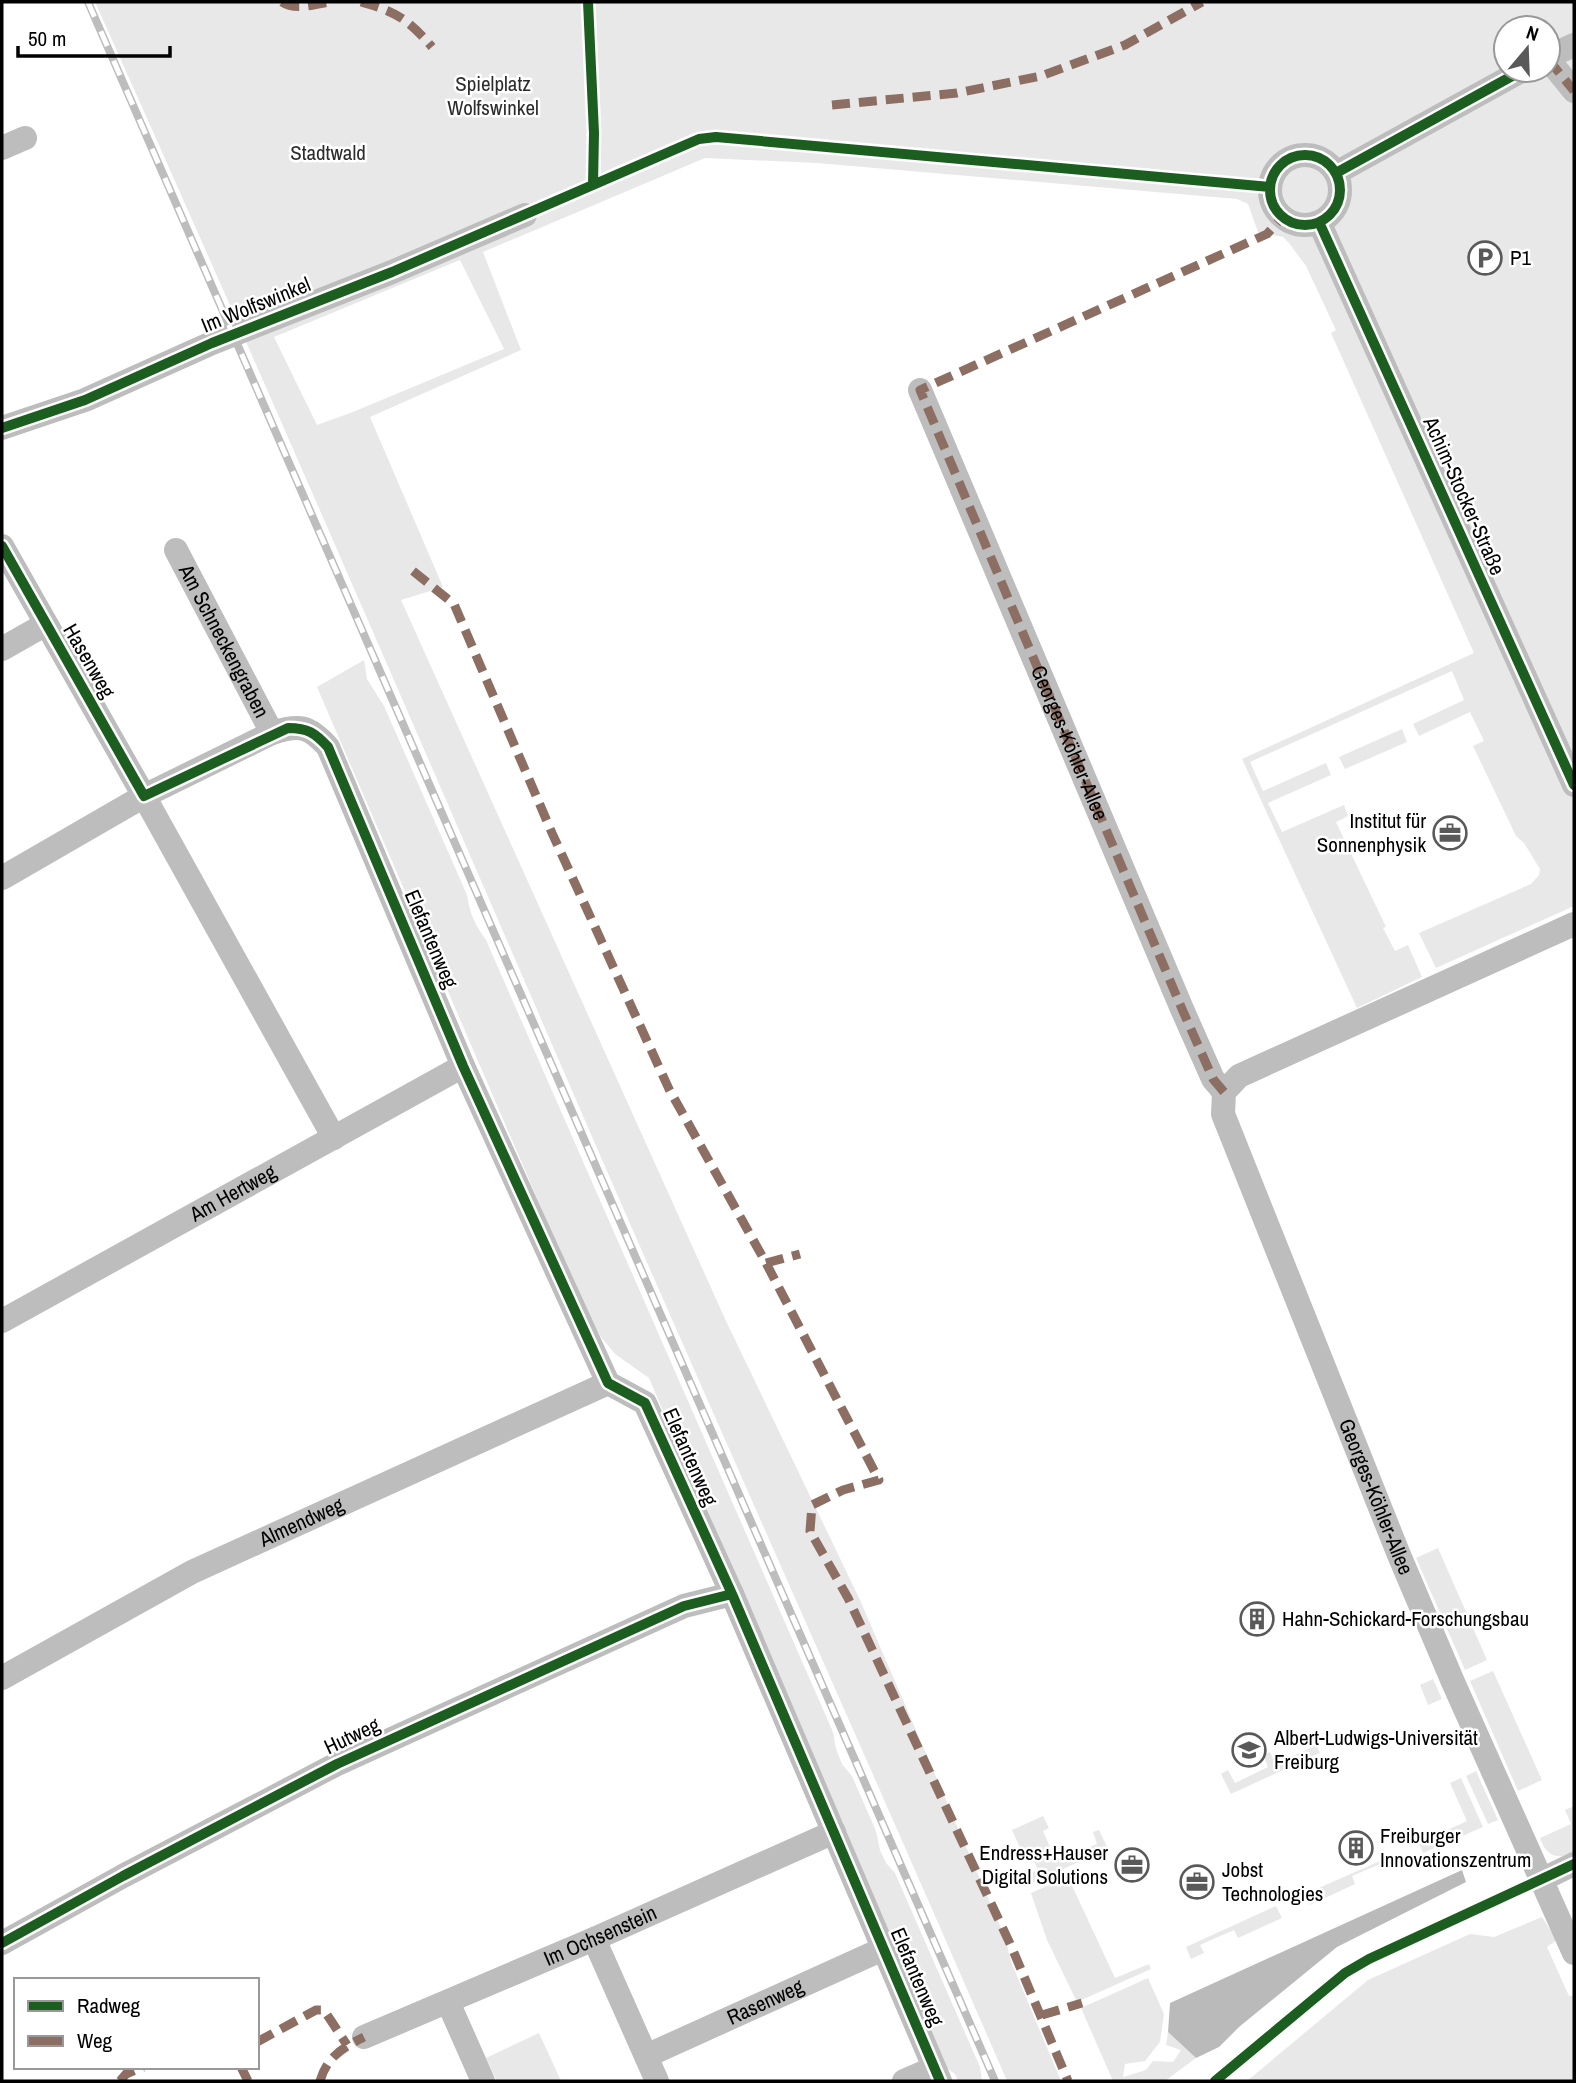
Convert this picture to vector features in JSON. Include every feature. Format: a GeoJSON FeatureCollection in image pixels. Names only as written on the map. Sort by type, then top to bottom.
{"type":"FeatureCollection","features":[{"type":"Feature","properties":{"kind":"street"},"geometry":{"type":"LineString","coordinates":[[1562,76],[1574,91]]}},
{"type":"Feature","properties":{"kind":"street"},"geometry":{"type":"LineString","coordinates":[[1336,173],[1498,84]]}},
{"type":"Feature","properties":{"kind":"street"},"geometry":{"type":"LineString","coordinates":[[2,148],[25,138]]}},
{"type":"Feature","properties":{"kind":"street"},"geometry":{"type":"LineString","coordinates":[[1298,155],[1320,158],[1336,173],[1340,187],[1339,202],[1331,214],[1319,222],[1295,223],[1282,215],[1271,195],[1272,180],[1284,162],[1298,155]]}},
{"type":"Feature","properties":{"kind":"street","name":"Im Wolfswinkel"},"geometry":{"type":"LineString","coordinates":[[2,428],[85,400],[212,344],[392,272],[524,215]]}},
{"type":"Feature","properties":{"kind":"street","name":"Achim-Stocker-Straße"},"geometry":{"type":"LineString","coordinates":[[1319,222],[1574,785]]}},
{"type":"Feature","properties":{"kind":"street","name":"Georges-Köhler-Allee"},"geometry":{"type":"LineString","coordinates":[[920,390],[1224,1103],[1404,1567],[1574,1953]]}},
{"type":"Feature","properties":{"kind":"street","name":"Hasenweg"},"geometry":{"type":"LineString","coordinates":[[2,546],[334,1138]]}},
{"type":"Feature","properties":{"kind":"street","name":"Am Schneckengraben"},"geometry":{"type":"LineString","coordinates":[[176,550],[272,733]]}},
{"type":"Feature","properties":{"kind":"street"},"geometry":{"type":"LineString","coordinates":[[2,649],[46,624]]}},
{"type":"Feature","properties":{"kind":"street","name":"Am Schneckengraben"},"geometry":{"type":"LineString","coordinates":[[2,878],[144,796],[272,733],[300,727]]}},
{"type":"Feature","properties":{"kind":"street","name":"Elefantenweg"},"geometry":{"type":"LineString","coordinates":[[300,727],[314,732],[328,747],[463,1066],[608,1383],[645,1402],[732,1594],[937,2075]]}},
{"type":"Feature","properties":{"kind":"street"},"geometry":{"type":"LineString","coordinates":[[1224,1103],[1239,1076],[1574,924]]}},
{"type":"Feature","properties":{"kind":"street","name":"Am Hertweg"},"geometry":{"type":"LineString","coordinates":[[2,1321],[463,1066]]}},
{"type":"Feature","properties":{"kind":"street","name":"Almendweg"},"geometry":{"type":"LineString","coordinates":[[2,1678],[192,1572],[608,1383]]}},
{"type":"Feature","properties":{"kind":"street","name":"Hutweg"},"geometry":{"type":"LineString","coordinates":[[2,1944],[123,1876],[337,1764],[684,1606],[732,1594]]}},
{"type":"Feature","properties":{"kind":"street","name":"Im Ochsenstein"},"geometry":{"type":"LineString","coordinates":[[364,2038],[834,1832]]}},
{"type":"Feature","properties":{"kind":"street"},"geometry":{"type":"LineString","coordinates":[[1541,1880],[1574,1864]]}},
{"type":"Feature","properties":{"kind":"street"},"geometry":{"type":"LineString","coordinates":[[594,1939],[657,2081]]}},
{"type":"Feature","properties":{"kind":"street","name":"Rasenweg"},"geometry":{"type":"LineString","coordinates":[[646,2056],[885,1948]]}},
{"type":"Feature","properties":{"kind":"street"},"geometry":{"type":"LineString","coordinates":[[448,2002],[483,2081]]}},
{"type":"Feature","properties":{"kind":"street"},"geometry":{"type":"LineString","coordinates":[[904,2081],[937,2075]]}},
{"type":"Feature","properties":{"kind":"green space"},"geometry":{"type":"Polygon","coordinates":[[[95,2],[1574,2],[1574,906],[1436,968],[1419,933],[1531,884],[1539,875],[1540,869],[1524,843],[1516,836],[1473,746],[1484,741],[1470,712],[1419,736],[1413,724],[1464,700],[1452,671],[1250,762],[1263,791],[1326,763],[1331,775],[1268,803],[1282,832],[1344,805],[1348,816],[1336,822],[1386,927],[1383,928],[1395,951],[1408,945],[1422,977],[1357,1008],[1242,759],[1474,653],[1331,333],[1336,330],[1306,266],[1283,237],[1258,232],[1248,204],[1237,199],[817,163],[705,158],[483,252],[521,350],[370,417],[443,587],[401,600],[726,1321],[860,1600],[1004,1935],[1012,1964],[1061,2081],[1007,2081],[653,1277],[351,581],[95,2]],[[460,260],[274,337],[317,425],[504,349],[460,260]]]}},
{"type":"Feature","properties":{"kind":"green space"},"geometry":{"type":"Polygon","coordinates":[[[364,660],[367,679],[384,706],[467,895],[474,919],[486,940],[833,1732],[842,1764],[852,1776],[876,1831],[880,1850],[895,1873],[980,2067],[982,2081],[958,2081],[955,2074],[943,2066],[649,1378],[615,1354],[586,1312],[317,687],[364,660]]]}},
{"type":"Feature","properties":{"kind":"green space"},"geometry":{"type":"Polygon","coordinates":[[[1402,729],[1407,742],[1345,769],[1339,757],[1402,729]]]}},
{"type":"Feature","properties":{"kind":"green space"},"geometry":{"type":"Polygon","coordinates":[[[1438,1548],[1487,1660],[1465,1670],[1416,1558],[1438,1548]]]}},
{"type":"Feature","properties":{"kind":"green space"},"geometry":{"type":"Polygon","coordinates":[[[1493,1671],[1542,1780],[1518,1791],[1470,1681],[1493,1671]]]}},
{"type":"Feature","properties":{"kind":"green space"},"geometry":{"type":"Polygon","coordinates":[[[1433,1679],[1442,1699],[1428,1705],[1420,1685],[1433,1679]]]}},
{"type":"Feature","properties":{"kind":"green space"},"geometry":{"type":"Polygon","coordinates":[[[1311,1733],[1320,1753],[1231,1794],[1221,1774],[1228,1770],[1235,1783],[1268,1767],[1263,1755],[1270,1752],[1276,1764],[1310,1748],[1305,1736],[1311,1733]]]}},
{"type":"Feature","properties":{"kind":"green space"},"geometry":{"type":"Polygon","coordinates":[[[1476,1771],[1498,1820],[1488,1824],[1466,1776],[1476,1771]]]}},
{"type":"Feature","properties":{"kind":"green space"},"geometry":{"type":"Polygon","coordinates":[[[1461,1778],[1483,1827],[1423,1853],[1419,1843],[1467,1821],[1450,1783],[1461,1778]]]}},
{"type":"Feature","properties":{"kind":"green space"},"geometry":{"type":"Polygon","coordinates":[[[1574,1806],[1574,1853],[1553,1855],[1545,1849],[1540,1838],[1571,1824],[1565,1810],[1574,1806]]]}},
{"type":"Feature","properties":{"kind":"green space"},"geometry":{"type":"Polygon","coordinates":[[[1043,1816],[1049,1828],[1043,1831],[1051,1849],[1058,1847],[1063,1859],[1097,1844],[1093,1832],[1099,1830],[1108,1849],[1027,1885],[1022,1876],[1038,1870],[1032,1857],[1025,1859],[1012,1830],[1043,1816]]]}},
{"type":"Feature","properties":{"kind":"green space"},"geometry":{"type":"Polygon","coordinates":[[[1396,1854],[1400,1863],[1389,1868],[1385,1862],[1352,1876],[1355,1884],[1310,1905],[1305,1894],[1396,1854]]]}},
{"type":"Feature","properties":{"kind":"green space"},"geometry":{"type":"Polygon","coordinates":[[[1068,1877],[1115,1978],[1149,1964],[1151,1969],[1077,2002],[1047,1940],[1031,1893],[1068,1877]]]}},
{"type":"Feature","properties":{"kind":"green space"},"geometry":{"type":"Polygon","coordinates":[[[1276,1906],[1282,1918],[1238,1938],[1234,1930],[1200,1945],[1204,1953],[1191,1959],[1186,1947],[1276,1906]]]}},
{"type":"Feature","properties":{"kind":"green space"},"geometry":{"type":"Polygon","coordinates":[[[1542,1917],[1557,1940],[1547,1947],[1569,1996],[1574,1996],[1574,2081],[1247,2081],[1368,1980],[1470,1934],[1494,1937],[1542,1917]]]}},
{"type":"Feature","properties":{"kind":"green space"},"geometry":{"type":"Polygon","coordinates":[[[1148,1978],[1164,2014],[1160,2042],[1145,2061],[1125,2064],[1123,2077],[1146,2070],[1153,2061],[1173,2062],[1181,2050],[1166,2045],[1168,2032],[1196,2058],[1165,2081],[1113,2081],[1081,2008],[1148,1978]]]}},
{"type":"Feature","properties":{"kind":"green space"},"geometry":{"type":"Polygon","coordinates":[[[539,2033],[561,2081],[497,2081],[486,2058],[539,2033]]]}},
{"type":"Feature","properties":{"kind":"shaded area"},"geometry":{"type":"Polygon","coordinates":[[[1462,1870],[1466,1882],[1337,1947],[1239,2027],[1219,2047],[1196,2058],[1168,2032],[1170,2003],[1462,1870]]]}},
{"type":"Feature","properties":{"kind":"railway"},"geometry":{"type":"LineString","coordinates":[[88,2],[995,2081]]}},
{"type":"Feature","properties":{"kind":"marked path"},"geometry":{"type":"LineString","coordinates":[[282,2],[293,6],[330,2]]}},
{"type":"Feature","properties":{"kind":"marked path"},"geometry":{"type":"LineString","coordinates":[[361,2],[400,17],[432,47]]}},
{"type":"Feature","properties":{"kind":"marked path"},"geometry":{"type":"LineString","coordinates":[[832,105],[957,93],[1041,76],[1125,45],[1202,2]]}},
{"type":"Feature","properties":{"kind":"marked path"},"geometry":{"type":"LineString","coordinates":[[1562,76],[1574,91]]}},
{"type":"Feature","properties":{"kind":"marked path"},"geometry":{"type":"LineString","coordinates":[[1224,1092],[1213,1079],[1182,1009],[920,390],[1267,234],[1283,216]]}},
{"type":"Feature","properties":{"kind":"marked path"},"geometry":{"type":"LineString","coordinates":[[413,571],[454,604],[552,833],[669,1089],[766,1263],[879,1480],[843,1490],[812,1505],[810,1531],[848,1598],[1012,1948],[1068,2081]]}},
{"type":"Feature","properties":{"kind":"marked path"},"geometry":{"type":"LineString","coordinates":[[766,1263],[800,1254]]}},
{"type":"Feature","properties":{"kind":"marked path"},"geometry":{"type":"LineString","coordinates":[[1042,2015],[1082,2003]]}},
{"type":"Feature","properties":{"kind":"marked path"},"geometry":{"type":"LineString","coordinates":[[259,2041],[316,2010],[324,2010],[347,2045]]}},
{"type":"Feature","properties":{"kind":"marked path"},"geometry":{"type":"LineString","coordinates":[[320,2081],[331,2059],[364,2037]]}},
{"type":"Feature","properties":{"kind":"marked path"},"geometry":{"type":"LineString","coordinates":[[120,2081],[126,2074],[138,2069]]}},
{"type":"Feature","properties":{"kind":"marked path"},"geometry":{"type":"LineString","coordinates":[[242,2069],[248,2081]]}},
{"type":"Feature","properties":{"kind":"cycle path"},"geometry":{"type":"LineString","coordinates":[[588,2],[594,133],[593,185]]}},
{"type":"Feature","properties":{"kind":"cycle path"},"geometry":{"type":"LineString","coordinates":[[1336,173],[1498,84]]}},
{"type":"Feature","properties":{"kind":"cycle path"},"geometry":{"type":"LineString","coordinates":[[2,428],[85,400],[212,343],[392,272],[699,139],[716,137],[1270,187]]}},
{"type":"Feature","properties":{"kind":"cycle path"},"geometry":{"type":"LineString","coordinates":[[1305,155],[1330,165],[1340,190],[1330,215],[1305,225],[1280,215],[1270,190],[1280,165],[1305,155]]}},
{"type":"Feature","properties":{"kind":"cycle path"},"geometry":{"type":"LineString","coordinates":[[1319,222],[1574,785]]}},
{"type":"Feature","properties":{"kind":"cycle path"},"geometry":{"type":"LineString","coordinates":[[2,546],[144,796],[288,728],[311,732],[328,747],[463,1066],[608,1383],[645,1403],[732,1594],[940,2081]]}},
{"type":"Feature","properties":{"kind":"cycle path"},"geometry":{"type":"LineString","coordinates":[[2,1943],[337,1764],[684,1606],[732,1594]]}},
{"type":"Feature","properties":{"kind":"cycle path"},"geometry":{"type":"LineString","coordinates":[[1215,2081],[1345,1973],[1369,1959],[1574,1864]]}},
{"type":"Feature","properties":{"kind":"place","name":"P1"},"geometry":{"type":"Point","coordinates":[1485,258]}},
{"type":"Feature","properties":{"kind":"place","name":"Institut für Sonnenphysik"},"geometry":{"type":"Point","coordinates":[1450,833]}},
{"type":"Feature","properties":{"kind":"place","name":"Hahn-Schickard-Forschungsbau"},"geometry":{"type":"Point","coordinates":[1257,1619]}},
{"type":"Feature","properties":{"kind":"place","name":"Albert-Ludwigs-Universität Freiburg"},"geometry":{"type":"Point","coordinates":[1249,1750]}},
{"type":"Feature","properties":{"kind":"place","name":"Freiburger Innovationszentrum"},"geometry":{"type":"Point","coordinates":[1356,1848]}},
{"type":"Feature","properties":{"kind":"place","name":"Endress+Hauser Digital Solutions"},"geometry":{"type":"Point","coordinates":[1132,1865]}},
{"type":"Feature","properties":{"kind":"place","name":"Jobst Technologies"},"geometry":{"type":"Point","coordinates":[1197,1882]}},
{"type":"Feature","properties":{"kind":"park label","name":"Spielplatz Wolfswinkel"},"geometry":{"type":"Point","coordinates":[493,96]}},
{"type":"Feature","properties":{"kind":"park label","name":"Stadtwald"},"geometry":{"type":"Point","coordinates":[328,153]}}]}
